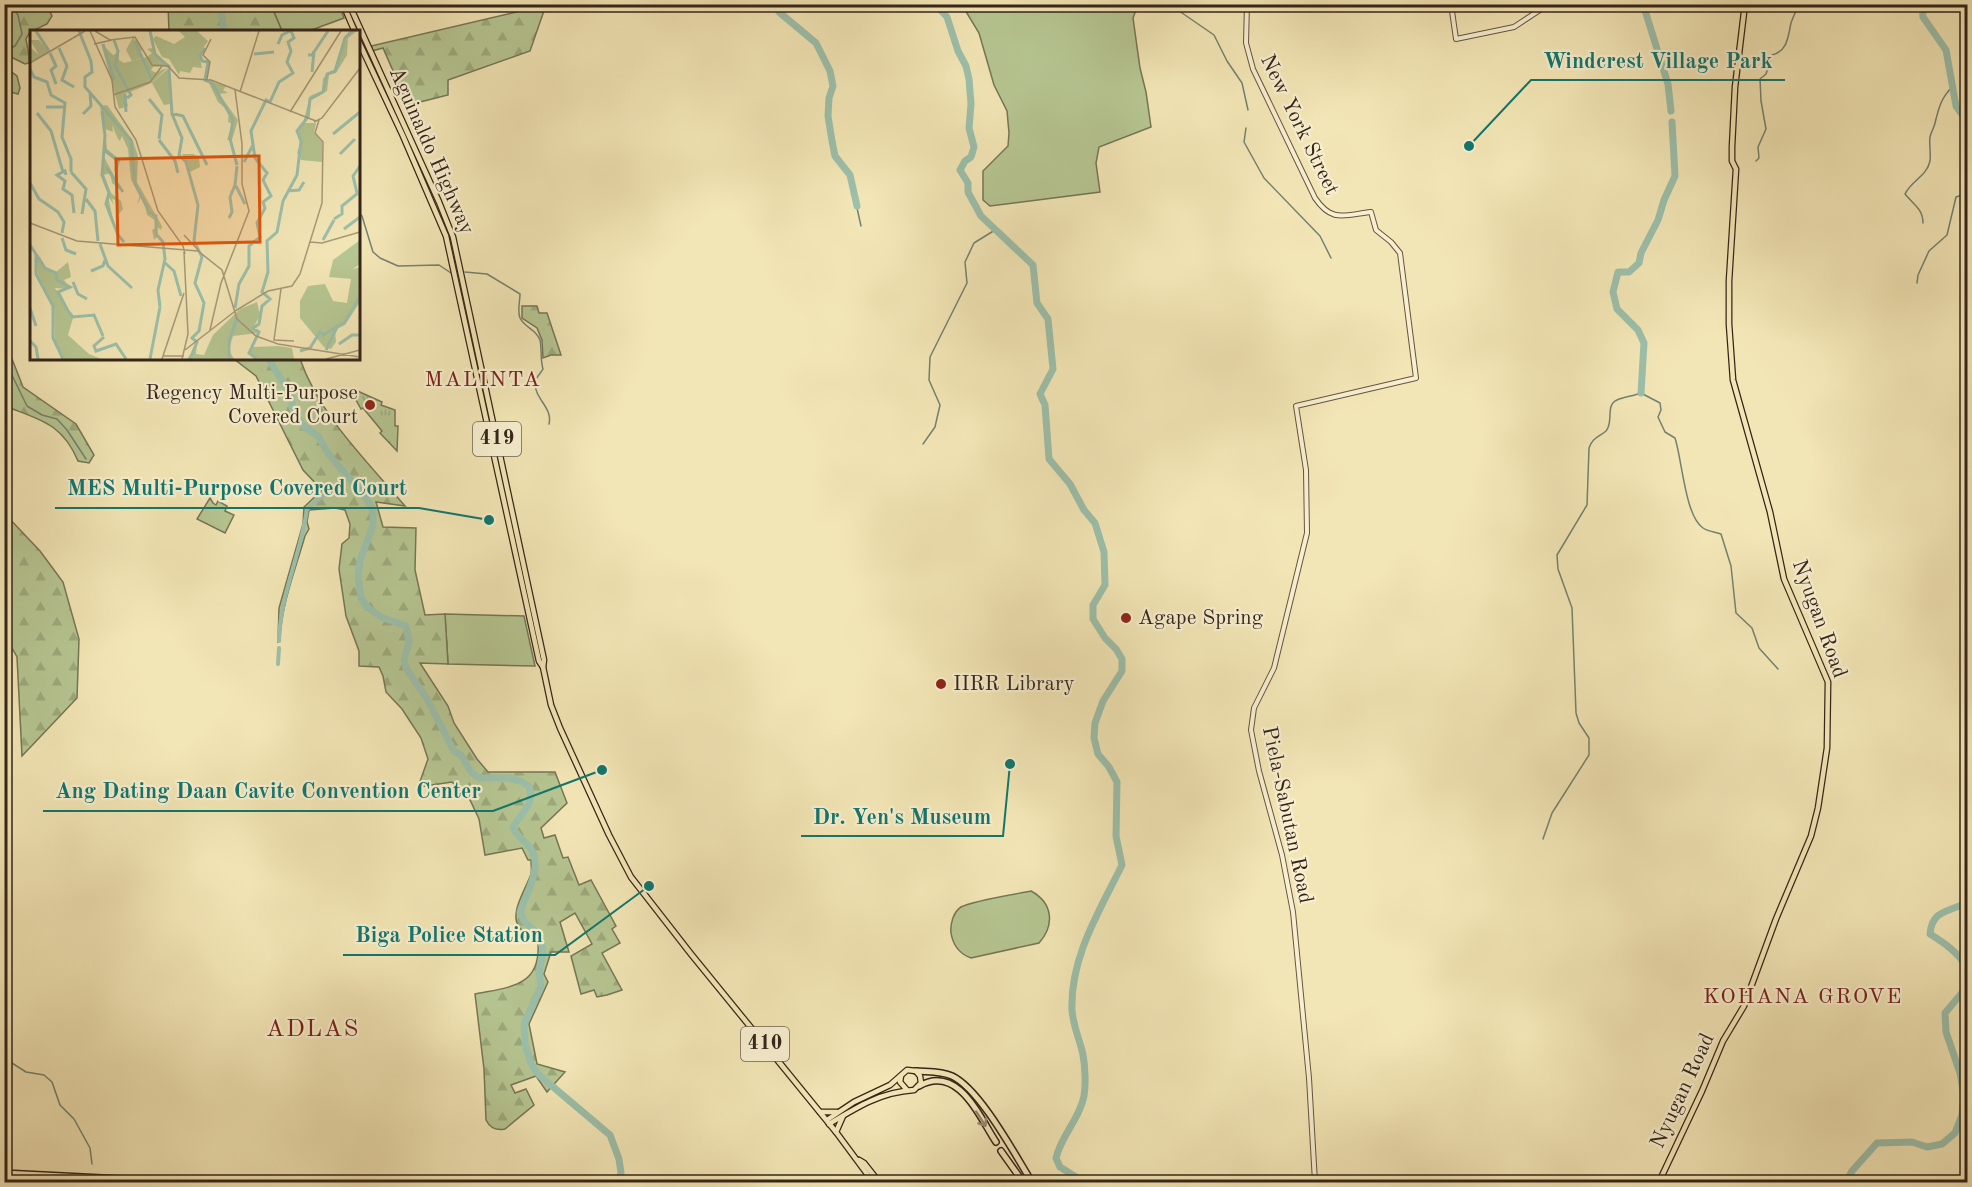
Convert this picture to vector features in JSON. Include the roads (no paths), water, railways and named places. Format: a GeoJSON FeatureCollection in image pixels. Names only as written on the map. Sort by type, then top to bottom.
{"type":"FeatureCollection","features":[{"type":"Feature","properties":{"kind":"highway"},"geometry":{"type":"LineString","coordinates":[[916,1071],[948,1075],[967,1086],[1006,1140],[1032,1182]]}},
{"type":"Feature","properties":{"kind":"highway"},"geometry":{"type":"LineString","coordinates":[[919,1086],[929,1081],[939,1081],[960,1089],[967,1096],[996,1142]]}},
{"type":"Feature","properties":{"kind":"highway"},"geometry":{"type":"LineString","coordinates":[[1001,1150],[1023,1182]]}},
{"type":"Feature","properties":{"kind":"highway"},"geometry":{"type":"LineString","coordinates":[[4,1173],[181,1182]]}},
{"type":"Feature","properties":{"kind":"highway"},"geometry":{"type":"LineString","coordinates":[[4,1180],[51,1182]]}},
{"type":"Feature","properties":{"kind":"main road","name":"Aguinaldo Highway"},"geometry":{"type":"LineString","coordinates":[[343,4],[356,30]]}},
{"type":"Feature","properties":{"kind":"main road","name":"Aguinaldo Highway"},"geometry":{"type":"LineString","coordinates":[[349,4],[356,30]]}},
{"type":"Feature","properties":{"kind":"main road","name":"Nyugan Road"},"geometry":{"type":"LineString","coordinates":[[1659,1182],[1723,1041],[1744,1006],[1776,919],[1811,836],[1818,808],[1827,748],[1828,682],[1784,579],[1770,512],[1733,380],[1729,281],[1736,169],[1732,161],[1732,147],[1737,67],[1745,4]]}},
{"type":"Feature","properties":{"kind":"main road","name":"Aguinaldo Highway"},"geometry":{"type":"LineString","coordinates":[[360,38],[439,202],[453,237],[542,650],[543,667]]}},
{"type":"Feature","properties":{"kind":"main road","name":"Aguinaldo Highway"},"geometry":{"type":"LineString","coordinates":[[360,44],[443,226],[537,650],[560,728],[631,877],[836,1132],[873,1182]]}},
{"type":"Feature","properties":{"kind":"main road"},"geometry":{"type":"LineString","coordinates":[[820,1112],[842,1113],[893,1092],[914,1090],[919,1086],[920,1076],[916,1071],[907,1070],[890,1085],[858,1100],[842,1113],[828,1122]]}},
{"type":"Feature","properties":{"kind":"main road"},"geometry":{"type":"LineString","coordinates":[[901,1076],[900,1083],[907,1090]]}},
{"type":"Feature","properties":{"kind":"main road"},"geometry":{"type":"LineString","coordinates":[[836,1132],[842,1113]]}},
{"type":"Feature","properties":{"kind":"main road","name":"Aguinaldo Highway"},"geometry":{"type":"LineString","coordinates":[[858,1160],[864,1163],[879,1182]]}},
{"type":"Feature","properties":{"kind":"street","name":"New York Street"},"geometry":{"type":"LineString","coordinates":[[1247,4],[1246,43],[1253,69],[1315,198],[1329,214],[1371,212],[1376,230],[1400,253],[1416,378]]}},
{"type":"Feature","properties":{"kind":"street"},"geometry":{"type":"LineString","coordinates":[[1451,4],[1456,39],[1514,27],[1549,4]]}},
{"type":"Feature","properties":{"kind":"street","name":"Piela-Sabutan Road"},"geometry":{"type":"LineString","coordinates":[[1316,1182],[1309,1078],[1293,912],[1282,855],[1258,771],[1251,718],[1274,668],[1307,533],[1306,470],[1296,406],[1416,378]]}},
{"type":"Feature","properties":{"kind":"waterway"},"geometry":{"type":"LineString","coordinates":[[4,51],[15,46],[22,34],[18,15],[9,4]]}},
{"type":"Feature","properties":{"kind":"waterway"},"geometry":{"type":"LineString","coordinates":[[216,4],[221,12],[224,30]]}},
{"type":"Feature","properties":{"kind":"waterway"},"geometry":{"type":"LineString","coordinates":[[774,4],[779,12],[816,43],[830,71],[833,86],[829,98],[828,116],[832,141],[835,156],[850,175],[857,206]]}},
{"type":"Feature","properties":{"kind":"waterway"},"geometry":{"type":"LineString","coordinates":[[935,4],[947,17],[969,79],[971,104],[969,128],[974,147],[971,157],[965,161],[960,170],[968,183],[968,192],[981,216],[1033,265],[1037,303],[1048,319],[1053,369],[1040,394],[1045,405],[1049,459],[1070,484],[1084,510],[1095,523],[1104,552],[1105,585],[1093,605],[1093,619],[1122,659],[1122,671],[1103,701],[1095,723],[1094,738],[1098,754],[1109,767],[1117,782],[1116,836],[1122,865],[1088,934],[1076,971],[1072,1010],[1084,1059],[1085,1091],[1079,1112],[1056,1158],[1060,1167],[1084,1182]]}},
{"type":"Feature","properties":{"kind":"waterway"},"geometry":{"type":"LineString","coordinates":[[1169,4],[1214,35],[1227,61],[1242,83],[1248,110]]}},
{"type":"Feature","properties":{"kind":"waterway"},"geometry":{"type":"LineString","coordinates":[[1643,4],[1668,84],[1671,111]]}},
{"type":"Feature","properties":{"kind":"waterway"},"geometry":{"type":"LineString","coordinates":[[1756,161],[1759,158],[1758,147],[1766,129],[1760,79],[1766,74],[1772,55],[1784,47],[1799,4]]}},
{"type":"Feature","properties":{"kind":"waterway"},"geometry":{"type":"LineString","coordinates":[[1922,4],[1923,17],[1946,50],[1956,106],[1968,123]]}},
{"type":"Feature","properties":{"kind":"waterway"},"geometry":{"type":"LineString","coordinates":[[1923,223],[1920,211],[1905,194],[1928,166],[1930,135],[1941,103],[1953,86]]}},
{"type":"Feature","properties":{"kind":"waterway"},"geometry":{"type":"LineString","coordinates":[[1641,393],[1644,343],[1638,330],[1617,309],[1613,292],[1618,272],[1629,272],[1639,263],[1641,253],[1658,220],[1675,176],[1672,122]]}},
{"type":"Feature","properties":{"kind":"waterway"},"geometry":{"type":"LineString","coordinates":[[1246,128],[1244,142],[1264,178],[1320,236],[1331,258]]}},
{"type":"Feature","properties":{"kind":"waterway"},"geometry":{"type":"LineString","coordinates":[[1917,283],[1918,275],[1929,251],[1947,235],[1956,197],[1968,193]]}},
{"type":"Feature","properties":{"kind":"waterway"},"geometry":{"type":"LineString","coordinates":[[857,208],[861,226]]}},
{"type":"Feature","properties":{"kind":"waterway"},"geometry":{"type":"LineString","coordinates":[[360,214],[373,252],[380,258],[398,266],[439,265],[451,273]]}},
{"type":"Feature","properties":{"kind":"waterway"},"geometry":{"type":"LineString","coordinates":[[923,444],[935,427],[940,405],[929,380],[930,357],[967,283],[965,262],[974,243],[995,230]]}},
{"type":"Feature","properties":{"kind":"waterway"},"geometry":{"type":"LineString","coordinates":[[465,272],[487,274],[520,294],[520,318],[540,340],[543,369],[535,382],[535,388],[550,418],[549,424]]}},
{"type":"Feature","properties":{"kind":"waterway"},"geometry":{"type":"LineString","coordinates":[[4,359],[27,406],[42,415],[57,419],[86,459]]}},
{"type":"Feature","properties":{"kind":"waterway"},"geometry":{"type":"LineString","coordinates":[[269,360],[291,395],[293,411],[303,426],[318,436],[329,455],[364,495],[373,511],[373,526],[360,560],[358,577],[361,598],[367,607],[381,617],[406,626],[409,642],[404,660],[406,668],[427,699],[454,751],[462,756],[471,772],[479,778],[509,778],[529,786],[531,794],[529,804],[513,827],[531,849],[535,864],[532,880],[520,912],[524,921],[539,935],[543,949],[539,973],[541,986],[524,1024],[525,1044],[531,1064],[539,1075],[610,1135],[619,1159],[621,1173],[618,1182]]}},
{"type":"Feature","properties":{"kind":"waterway"},"geometry":{"type":"LineString","coordinates":[[1543,839],[1552,813],[1589,755],[1589,738],[1579,723],[1576,713],[1572,608],[1558,569],[1557,555],[1587,505],[1589,448],[1594,440],[1606,431],[1613,402],[1641,393],[1660,403],[1661,410],[1658,417],[1665,432],[1675,438],[1692,512],[1703,528],[1721,534],[1731,566],[1736,613],[1752,628],[1759,648],[1778,669]]}},
{"type":"Feature","properties":{"kind":"waterway"},"geometry":{"type":"LineString","coordinates":[[279,641],[283,607],[307,509],[349,475]]}},
{"type":"Feature","properties":{"kind":"waterway"},"geometry":{"type":"LineString","coordinates":[[278,664],[279,648]]}},
{"type":"Feature","properties":{"kind":"waterway"},"geometry":{"type":"LineString","coordinates":[[1968,902],[1938,916],[1931,926],[1930,934],[1960,957],[1968,968]]}},
{"type":"Feature","properties":{"kind":"waterway"},"geometry":{"type":"LineString","coordinates":[[1846,1182],[1852,1171],[1877,1143],[1912,1142],[1927,1147],[1942,1144],[1955,1133],[1962,1115],[1964,1095],[1960,1073],[1946,1032],[1945,1013],[1966,988],[1968,981]]}},
{"type":"Feature","properties":{"kind":"waterway"},"geometry":{"type":"LineString","coordinates":[[4,1058],[26,1072],[44,1075],[52,1082],[60,1105],[74,1119],[90,1148],[92,1164]]}},
{"type":"Feature","properties":{"kind":"place","name":"Windcrest Village Park"},"geometry":{"type":"Point","coordinates":[1469,146]}},
{"type":"Feature","properties":{"kind":"place","name":"Regency Multi-Purpose Covered Court"},"geometry":{"type":"Point","coordinates":[370,405]}},
{"type":"Feature","properties":{"kind":"place","name":"MES Multi-Purpose Covered Court"},"geometry":{"type":"Point","coordinates":[489,520]}},
{"type":"Feature","properties":{"kind":"place","name":"Agape Spring"},"geometry":{"type":"Point","coordinates":[1126,618]}},
{"type":"Feature","properties":{"kind":"place","name":"IIRR Library"},"geometry":{"type":"Point","coordinates":[941,684]}},
{"type":"Feature","properties":{"kind":"place","name":"Dr. Yen's Museum"},"geometry":{"type":"Point","coordinates":[1010,764]}},
{"type":"Feature","properties":{"kind":"place","name":"Ang Dating Daan Cavite Convention Center"},"geometry":{"type":"Point","coordinates":[602,770]}},
{"type":"Feature","properties":{"kind":"place","name":"Biga Police Station"},"geometry":{"type":"Point","coordinates":[649,886]}},
{"type":"Feature","properties":{"kind":"district","name":"MALINTA"},"geometry":{"type":"Point","coordinates":[483,380]}},
{"type":"Feature","properties":{"kind":"district","name":"KOHANA GROVE"},"geometry":{"type":"Point","coordinates":[1803,997]}},
{"type":"Feature","properties":{"kind":"district","name":"ADLAS"},"geometry":{"type":"Point","coordinates":[313,1030]}}]}
